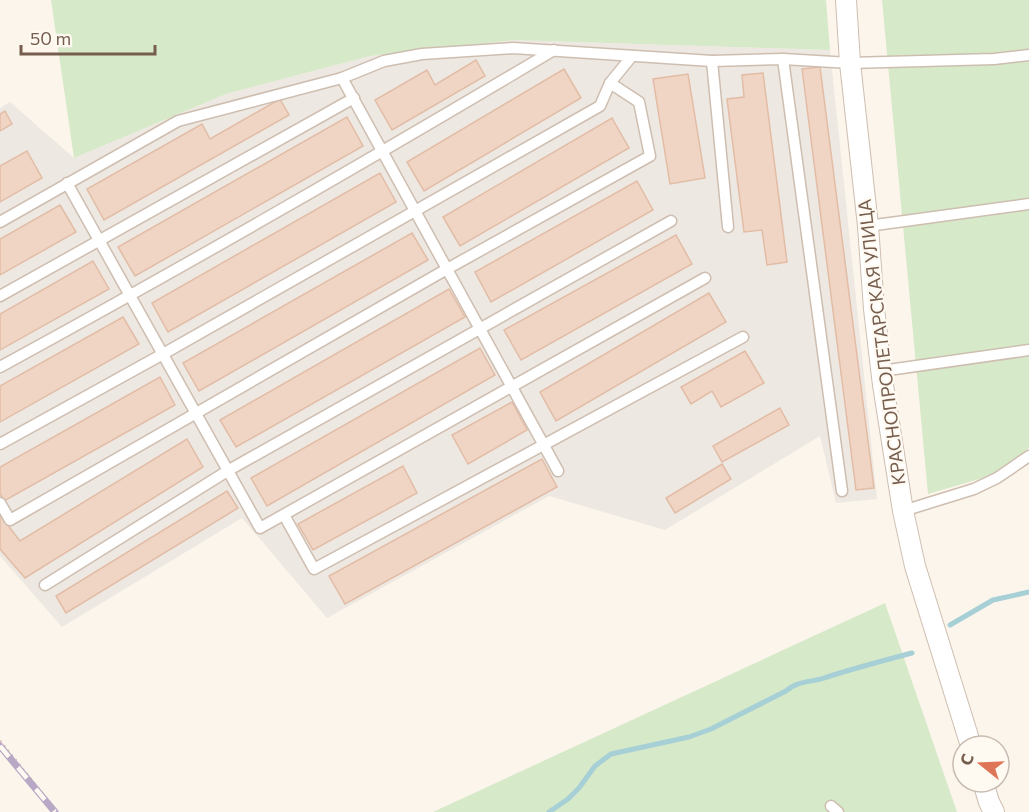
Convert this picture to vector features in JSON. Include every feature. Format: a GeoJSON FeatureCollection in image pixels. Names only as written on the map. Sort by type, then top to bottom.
{"type":"FeatureCollection","features":[{"type":"Feature","properties":{"kind":"street","name":"КРАСНОПРОЛЕТАРСКАЯ УЛИЦА"},"geometry":{"type":"LineString","coordinates":[[846,0],[874,309],[903,512],[915,566],[967,734]]}},
{"type":"Feature","properties":{"kind":"street"},"geometry":{"type":"LineString","coordinates":[[987,794],[994,812]]}},
{"type":"Feature","properties":{"kind":"lane"},"geometry":{"type":"LineString","coordinates":[[0,222],[178,121],[342,78],[384,62],[422,54],[513,48],[712,61],[783,59],[850,63],[994,59],[1029,55]]}},
{"type":"Feature","properties":{"kind":"lane"},"geometry":{"type":"LineString","coordinates":[[0,368],[383,152],[555,50]]}},
{"type":"Feature","properties":{"kind":"lane"},"geometry":{"type":"LineString","coordinates":[[0,444],[416,212],[600,106],[610,83],[632,56]]}},
{"type":"Feature","properties":{"kind":"lane"},"geometry":{"type":"LineString","coordinates":[[783,59],[842,491]]}},
{"type":"Feature","properties":{"kind":"lane"},"geometry":{"type":"LineString","coordinates":[[712,61],[728,227]]}},
{"type":"Feature","properties":{"kind":"lane"},"geometry":{"type":"LineString","coordinates":[[342,78],[558,471]]}},
{"type":"Feature","properties":{"kind":"lane"},"geometry":{"type":"LineString","coordinates":[[0,503],[10,520],[447,269],[650,156],[639,102],[610,83]]}},
{"type":"Feature","properties":{"kind":"lane"},"geometry":{"type":"LineString","coordinates":[[0,296],[354,98]]}},
{"type":"Feature","properties":{"kind":"lane"},"geometry":{"type":"LineString","coordinates":[[67,183],[260,528],[705,278]]}},
{"type":"Feature","properties":{"kind":"lane"},"geometry":{"type":"LineString","coordinates":[[868,226],[1029,204]]}},
{"type":"Feature","properties":{"kind":"lane"},"geometry":{"type":"LineString","coordinates":[[45,585],[229,470],[671,221]]}},
{"type":"Feature","properties":{"kind":"lane"},"geometry":{"type":"LineString","coordinates":[[284,515],[314,569],[743,337]]}},
{"type":"Feature","properties":{"kind":"lane"},"geometry":{"type":"LineString","coordinates":[[882,370],[1029,350]]}},
{"type":"Feature","properties":{"kind":"lane"},"geometry":{"type":"LineString","coordinates":[[903,512],[974,489],[997,478],[1029,456]]}},
{"type":"Feature","properties":{"kind":"path"},"geometry":{"type":"LineString","coordinates":[[0,741],[57,812]]}},
{"type":"Feature","properties":{"kind":"shaded area"},"geometry":{"type":"Polygon","coordinates":[[[514,40],[830,50],[877,499],[836,503],[820,436],[665,530],[549,496],[327,618],[242,518],[62,627],[0,556],[0,108],[10,102],[74,158],[226,94],[370,56],[514,40]]]}},
{"type":"Feature","properties":{"kind":"green space"},"geometry":{"type":"Polygon","coordinates":[[[51,0],[826,0],[830,50],[514,40],[370,56],[226,94],[74,158],[51,0]]]}},
{"type":"Feature","properties":{"kind":"green space"},"geometry":{"type":"Polygon","coordinates":[[[882,0],[1029,0],[1029,448],[993,475],[928,494],[882,0]]]}},
{"type":"Feature","properties":{"kind":"green space"},"geometry":{"type":"Polygon","coordinates":[[[885,603],[957,812],[433,812],[885,603]]]}},
{"type":"Feature","properties":{"kind":"building"},"geometry":{"type":"Polygon","coordinates":[[[476,60],[485,76],[392,130],[375,100],[427,70],[435,85],[476,60]]]}},
{"type":"Feature","properties":{"kind":"building"},"geometry":{"type":"Polygon","coordinates":[[[820,67],[874,488],[856,490],[802,69],[820,67]]]}},
{"type":"Feature","properties":{"kind":"building"},"geometry":{"type":"Polygon","coordinates":[[[564,69],[581,98],[424,191],[407,162],[564,69]]]}},
{"type":"Feature","properties":{"kind":"building"},"geometry":{"type":"Polygon","coordinates":[[[763,73],[787,262],[767,265],[762,230],[744,232],[727,99],[744,97],[742,75],[763,73]]]}},
{"type":"Feature","properties":{"kind":"building"},"geometry":{"type":"Polygon","coordinates":[[[688,74],[705,178],[670,184],[653,79],[688,74]]]}},
{"type":"Feature","properties":{"kind":"building"},"geometry":{"type":"Polygon","coordinates":[[[280,99],[289,115],[104,220],[87,189],[202,124],[210,139],[280,99]]]}},
{"type":"Feature","properties":{"kind":"building"},"geometry":{"type":"Polygon","coordinates":[[[5,111],[12,124],[0,131],[0,114],[5,111]]]}},
{"type":"Feature","properties":{"kind":"building"},"geometry":{"type":"Polygon","coordinates":[[[347,117],[363,146],[135,276],[118,247],[347,117]]]}},
{"type":"Feature","properties":{"kind":"building"},"geometry":{"type":"Polygon","coordinates":[[[612,118],[629,148],[460,246],[443,217],[612,118]]]}},
{"type":"Feature","properties":{"kind":"building"},"geometry":{"type":"Polygon","coordinates":[[[27,151],[42,178],[0,202],[0,166],[27,151]]]}},
{"type":"Feature","properties":{"kind":"building"},"geometry":{"type":"Polygon","coordinates":[[[380,173],[396,202],[168,332],[152,303],[380,173]]]}},
{"type":"Feature","properties":{"kind":"building"},"geometry":{"type":"Polygon","coordinates":[[[637,181],[653,210],[491,302],[475,272],[637,181]]]}},
{"type":"Feature","properties":{"kind":"building"},"geometry":{"type":"Polygon","coordinates":[[[60,205],[76,232],[0,275],[0,239],[60,205]]]}},
{"type":"Feature","properties":{"kind":"building"},"geometry":{"type":"Polygon","coordinates":[[[412,233],[428,260],[199,391],[183,363],[412,233]]]}},
{"type":"Feature","properties":{"kind":"building"},"geometry":{"type":"Polygon","coordinates":[[[676,235],[692,264],[521,360],[504,330],[676,235]]]}},
{"type":"Feature","properties":{"kind":"building"},"geometry":{"type":"Polygon","coordinates":[[[93,261],[109,289],[0,350],[0,314],[93,261]]]}},
{"type":"Feature","properties":{"kind":"building"},"geometry":{"type":"Polygon","coordinates":[[[449,289],[465,317],[236,447],[220,420],[449,289]]]}},
{"type":"Feature","properties":{"kind":"building"},"geometry":{"type":"Polygon","coordinates":[[[709,293],[726,322],[556,421],[540,392],[709,293]]]}},
{"type":"Feature","properties":{"kind":"building"},"geometry":{"type":"Polygon","coordinates":[[[123,317],[139,344],[0,422],[0,386],[123,317]]]}},
{"type":"Feature","properties":{"kind":"building"},"geometry":{"type":"Polygon","coordinates":[[[480,348],[495,375],[267,506],[251,478],[480,348]]]}},
{"type":"Feature","properties":{"kind":"building"},"geometry":{"type":"Polygon","coordinates":[[[745,351],[764,383],[721,407],[712,391],[691,404],[681,387],[745,351]]]}},
{"type":"Feature","properties":{"kind":"building"},"geometry":{"type":"Polygon","coordinates":[[[160,377],[175,405],[4,501],[0,493],[0,467],[160,377]]]}},
{"type":"Feature","properties":{"kind":"building"},"geometry":{"type":"Polygon","coordinates":[[[512,402],[527,430],[468,464],[452,435],[512,402]]]}},
{"type":"Feature","properties":{"kind":"building"},"geometry":{"type":"Polygon","coordinates":[[[780,408],[789,425],[722,462],[713,446],[780,408]]]}},
{"type":"Feature","properties":{"kind":"building"},"geometry":{"type":"Polygon","coordinates":[[[187,439],[203,467],[25,578],[0,549],[0,515],[20,541],[187,439]]]}},
{"type":"Feature","properties":{"kind":"building"},"geometry":{"type":"Polygon","coordinates":[[[542,459],[557,487],[345,604],[329,576],[542,459]]]}},
{"type":"Feature","properties":{"kind":"building"},"geometry":{"type":"Polygon","coordinates":[[[722,464],[731,479],[675,513],[666,498],[722,464]]]}},
{"type":"Feature","properties":{"kind":"building"},"geometry":{"type":"Polygon","coordinates":[[[403,466],[417,493],[313,550],[298,524],[403,466]]]}},
{"type":"Feature","properties":{"kind":"building"},"geometry":{"type":"Polygon","coordinates":[[[227,491],[238,508],[66,613],[56,596],[227,491]]]}},
{"type":"Feature","properties":{"kind":"waterway"},"geometry":{"type":"LineString","coordinates":[[950,625],[993,600],[1029,592]]}},
{"type":"Feature","properties":{"kind":"waterway"},"geometry":{"type":"LineString","coordinates":[[549,812],[568,799],[595,766],[611,754],[689,737],[711,729],[798,684],[912,653]]}},
{"type":"Feature","properties":{"kind":"railway"},"geometry":{"type":"LineString","coordinates":[[0,746],[55,812]]}}]}
